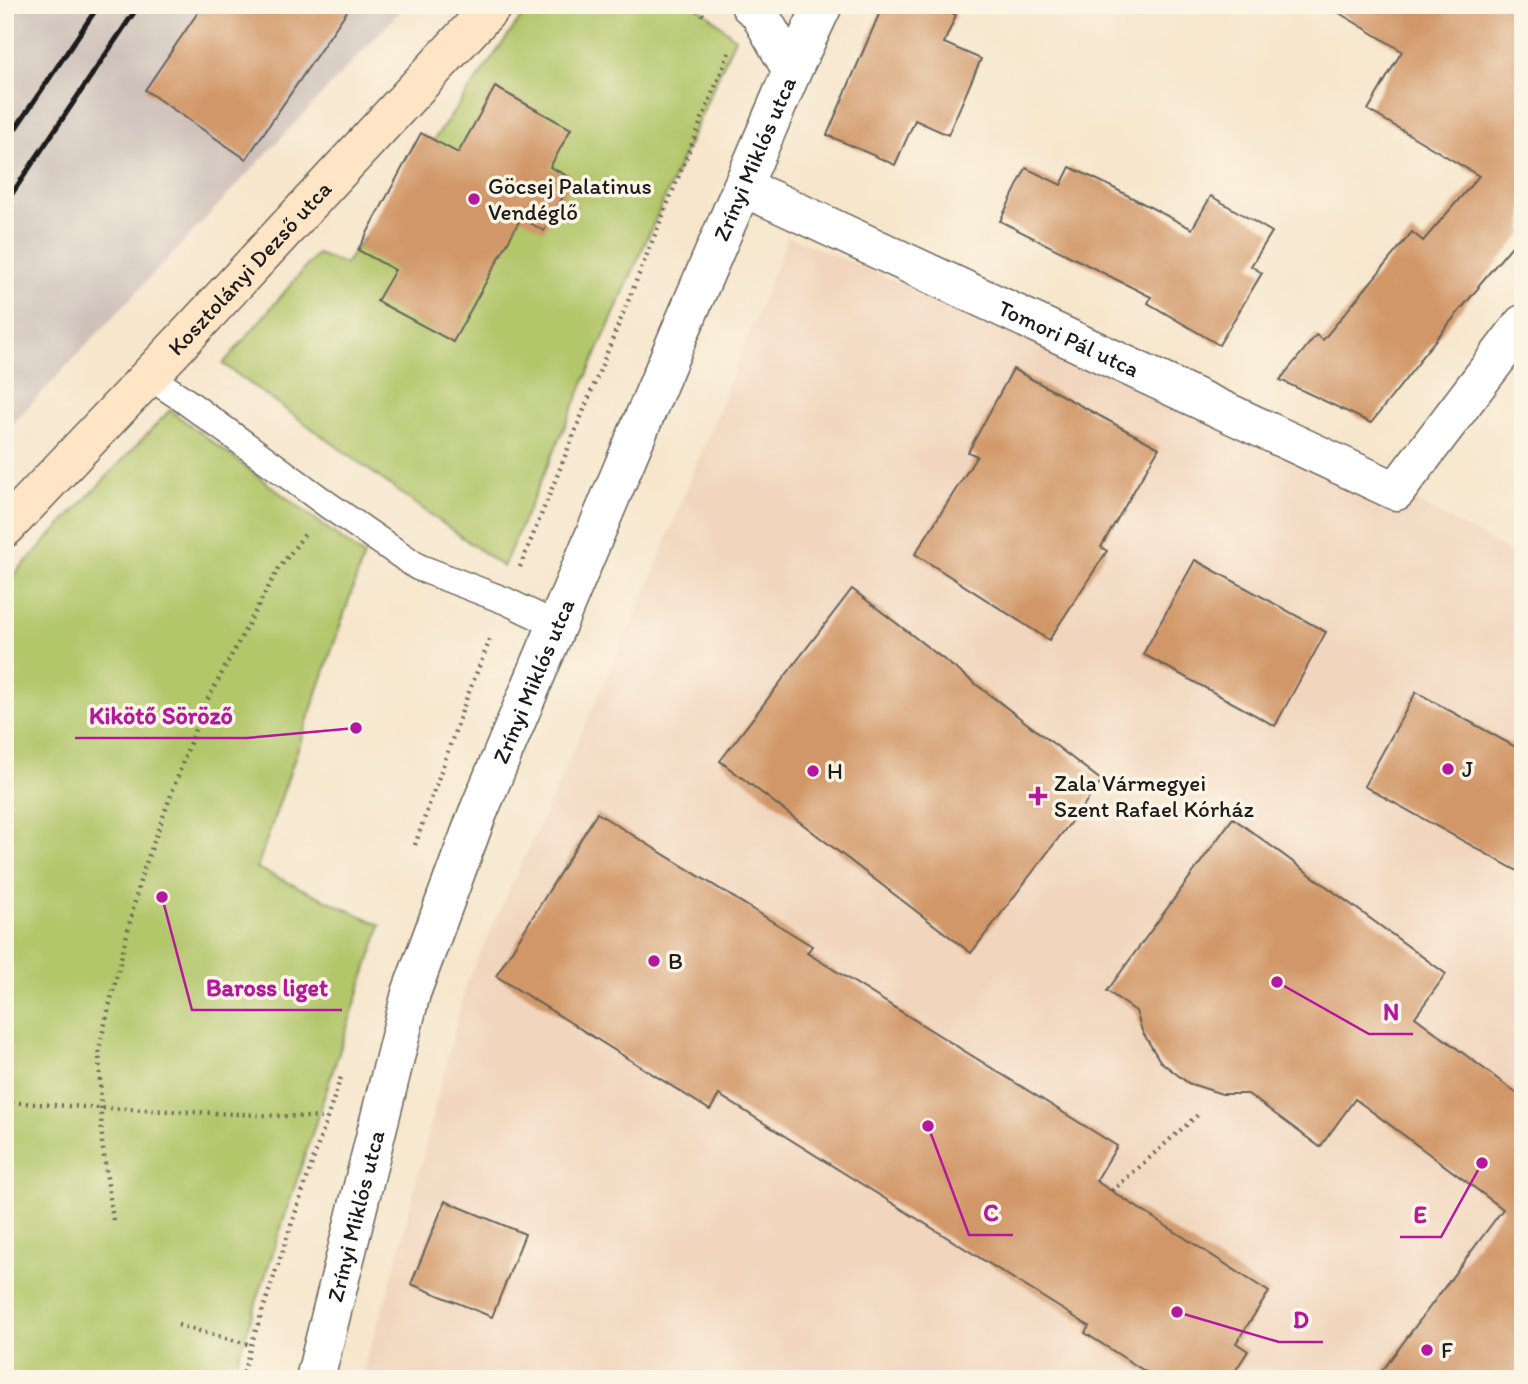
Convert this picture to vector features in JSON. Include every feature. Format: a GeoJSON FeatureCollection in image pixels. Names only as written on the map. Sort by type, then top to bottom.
{"type":"FeatureCollection","features":[{"type":"Feature","properties":{"kind":"main road","name":"Kosztolányi Dezső utca"},"geometry":{"type":"LineString","coordinates":[[5,528],[493,5]]}},
{"type":"Feature","properties":{"kind":"street"},"geometry":{"type":"LineString","coordinates":[[750,5],[758,11],[792,71]]}},
{"type":"Feature","properties":{"kind":"street","name":"Zrínyi Miklós utca"},"geometry":{"type":"LineString","coordinates":[[315,1379],[411,993],[477,815],[556,625],[822,5]]}},
{"type":"Feature","properties":{"kind":"street","name":"Tomori Pál utca"},"geometry":{"type":"LineString","coordinates":[[742,187],[1396,491],[1523,324]]}},
{"type":"Feature","properties":{"kind":"lane"},"geometry":{"type":"LineString","coordinates":[[148,376],[418,567],[506,601],[556,625]]}},
{"type":"Feature","properties":{"kind":"path"},"geometry":{"type":"LineString","coordinates":[[113,1220],[102,1142],[99,1048],[141,877],[202,710],[277,571],[328,505]]}},
{"type":"Feature","properties":{"kind":"path"},"geometry":{"type":"LineString","coordinates":[[5,1102],[327,1118]]}},
{"type":"Feature","properties":{"kind":"path"},"geometry":{"type":"LineString","coordinates":[[1112,1191],[1201,1112]]}},
{"type":"Feature","properties":{"kind":"path"},"geometry":{"type":"LineString","coordinates":[[178,1325],[251,1345]]}},
{"type":"Feature","properties":{"kind":"shaded area"},"geometry":{"type":"Polygon","coordinates":[[[5,5],[406,5],[5,432],[5,5]]]}},
{"type":"Feature","properties":{"kind":"shaded area","name":"Zala Vármegyei Szent Rafael Kórház"},"geometry":{"type":"Polygon","coordinates":[[[788,236],[1396,491],[1523,559],[1523,1379],[360,1379],[391,1282],[466,984],[639,608],[788,236]]]}},
{"type":"Feature","properties":{"kind":"green space"},"geometry":{"type":"Polygon","coordinates":[[[530,5],[694,5],[735,38],[503,567],[223,364],[317,254],[345,264],[530,5]]]}},
{"type":"Feature","properties":{"kind":"green space"},"geometry":{"type":"Polygon","coordinates":[[[170,410],[364,556],[257,868],[381,925],[231,1379],[5,1379],[5,584],[170,410]]]}},
{"type":"Feature","properties":{"kind":"building"},"geometry":{"type":"Polygon","coordinates":[[[203,5],[351,5],[246,159],[145,90],[203,5]]]}},
{"type":"Feature","properties":{"kind":"building"},"geometry":{"type":"Polygon","coordinates":[[[883,5],[934,5],[956,15],[944,43],[981,59],[948,135],[915,120],[895,165],[827,135],[883,5]]]}},
{"type":"Feature","properties":{"kind":"building"},"geometry":{"type":"Polygon","coordinates":[[[1326,5],[1523,5],[1523,233],[1371,423],[1280,380],[1316,335],[1323,340],[1412,232],[1423,241],[1479,176],[1368,110],[1402,51],[1326,5]]]}},
{"type":"Feature","properties":{"kind":"building","name":"Göcsej Palatinus Vendéglő"},"geometry":{"type":"Polygon","coordinates":[[[495,87],[571,129],[550,167],[573,179],[544,231],[521,218],[453,342],[377,301],[395,270],[358,250],[421,133],[458,153],[495,87]]]}},
{"type":"Feature","properties":{"kind":"building"},"geometry":{"type":"Polygon","coordinates":[[[1070,167],[1192,229],[1211,196],[1272,232],[1251,266],[1262,273],[1219,345],[1148,303],[1151,297],[1000,221],[1026,168],[1061,185],[1070,167]]]}},
{"type":"Feature","properties":{"kind":"building"},"geometry":{"type":"Polygon","coordinates":[[[1013,369],[1159,448],[1101,547],[1107,551],[1049,640],[915,554],[977,456],[968,452],[1013,369]]]}},
{"type":"Feature","properties":{"kind":"building"},"geometry":{"type":"Polygon","coordinates":[[[1195,560],[1326,632],[1275,726],[1143,654],[1195,560]]]}},
{"type":"Feature","properties":{"kind":"building","name":"H"},"geometry":{"type":"Polygon","coordinates":[[[852,589],[1102,781],[971,953],[720,761],[852,589]]]}},
{"type":"Feature","properties":{"kind":"building","name":"J"},"geometry":{"type":"Polygon","coordinates":[[[1416,692],[1523,751],[1523,874],[1364,786],[1416,692]]]}},
{"type":"Feature","properties":{"kind":"building"},"geometry":{"type":"Polygon","coordinates":[[[597,813],[812,946],[807,953],[1117,1146],[1096,1181],[1269,1292],[1236,1343],[1248,1351],[1230,1379],[1157,1379],[1085,1333],[1089,1326],[719,1095],[710,1110],[496,976],[597,813]]]}},
{"type":"Feature","properties":{"kind":"building"},"geometry":{"type":"Polygon","coordinates":[[[1233,818],[1446,974],[1415,1017],[1523,1098],[1523,1379],[1376,1379],[1503,1209],[1355,1099],[1320,1147],[1248,1094],[1222,1094],[1188,1083],[1160,1061],[1142,1031],[1136,1011],[1107,991],[1233,818]]]}},
{"type":"Feature","properties":{"kind":"building"},"geometry":{"type":"Polygon","coordinates":[[[445,1201],[525,1234],[492,1317],[411,1284],[445,1201]]]}},
{"type":"Feature","properties":{"kind":"railway"},"geometry":{"type":"LineString","coordinates":[[5,144],[99,5]]}},
{"type":"Feature","properties":{"kind":"railway"},"geometry":{"type":"LineString","coordinates":[[5,204],[139,5]]}},
{"type":"Feature","properties":{"kind":"place","name":"Göcsej Palatinus Vendéglő"},"geometry":{"type":"Point","coordinates":[474,199]}},
{"type":"Feature","properties":{"kind":"place","name":"Kikötő Söröző"},"geometry":{"type":"Point","coordinates":[356,728]}},
{"type":"Feature","properties":{"kind":"place","name":"J"},"geometry":{"type":"Point","coordinates":[1448,769]}},
{"type":"Feature","properties":{"kind":"place","name":"H"},"geometry":{"type":"Point","coordinates":[813,771]}},
{"type":"Feature","properties":{"kind":"place","name":"Zala Vármegyei Szent Rafael Kórház"},"geometry":{"type":"Point","coordinates":[1038,796]}},
{"type":"Feature","properties":{"kind":"place","name":"Baross liget"},"geometry":{"type":"Point","coordinates":[162,897]}},
{"type":"Feature","properties":{"kind":"place","name":"B"},"geometry":{"type":"Point","coordinates":[654,961]}},
{"type":"Feature","properties":{"kind":"place","name":"N"},"geometry":{"type":"Point","coordinates":[1277,982]}},
{"type":"Feature","properties":{"kind":"place","name":"C"},"geometry":{"type":"Point","coordinates":[928,1126]}},
{"type":"Feature","properties":{"kind":"place","name":"E"},"geometry":{"type":"Point","coordinates":[1482,1163]}},
{"type":"Feature","properties":{"kind":"place","name":"D"},"geometry":{"type":"Point","coordinates":[1177,1312]}},
{"type":"Feature","properties":{"kind":"place","name":"F"},"geometry":{"type":"Point","coordinates":[1427,1350]}}]}
